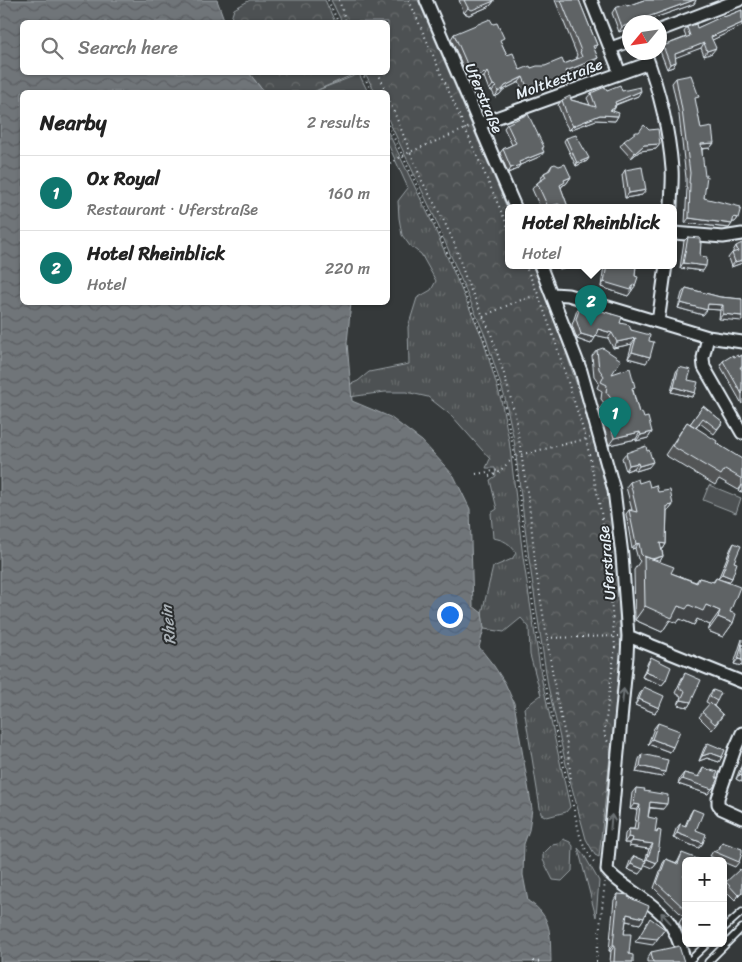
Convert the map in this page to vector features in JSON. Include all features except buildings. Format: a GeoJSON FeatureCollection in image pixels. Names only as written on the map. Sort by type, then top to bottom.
{"type":"FeatureCollection","features":[{"type":"Feature","properties":{"kind":"street","name":"Uferstraße"},"geometry":{"type":"LineString","coordinates":[[426,0],[514,204]]}},
{"type":"Feature","properties":{"kind":"street"},"geometry":{"type":"LineString","coordinates":[[592,0],[620,73]]}},
{"type":"Feature","properties":{"kind":"street"},"geometry":{"type":"LineString","coordinates":[[667,27],[740,0]]}},
{"type":"Feature","properties":{"kind":"street","name":"Moltkestraße"},"geometry":{"type":"LineString","coordinates":[[611,48],[622,44]]}},
{"type":"Feature","properties":{"kind":"street","name":"Moltkestraße"},"geometry":{"type":"LineString","coordinates":[[479,124],[620,73],[643,60]]}},
{"type":"Feature","properties":{"kind":"street"},"geometry":{"type":"LineString","coordinates":[[648,60],[661,100],[667,132],[672,169],[671,204]]}},
{"type":"Feature","properties":{"kind":"street"},"geometry":{"type":"LineString","coordinates":[[677,233],[723,237],[742,234]]}},
{"type":"Feature","properties":{"kind":"street","name":"Uferstraße"},"geometry":{"type":"LineString","coordinates":[[542,269],[581,371],[599,435],[614,490],[622,555],[628,636],[627,656],[603,869]]}},
{"type":"Feature","properties":{"kind":"street"},"geometry":{"type":"LineString","coordinates":[[658,322],[665,269]]}},
{"type":"Feature","properties":{"kind":"street"},"geometry":{"type":"LineString","coordinates":[[552,294],[568,294],[708,337],[742,342]]}},
{"type":"Feature","properties":{"kind":"street"},"geometry":{"type":"LineString","coordinates":[[708,337],[703,358],[704,367],[742,433]]}},
{"type":"Feature","properties":{"kind":"street"},"geometry":{"type":"LineString","coordinates":[[628,636],[742,682]]}},
{"type":"Feature","properties":{"kind":"street"},"geometry":{"type":"LineString","coordinates":[[742,733],[718,798],[718,804],[722,809],[742,818]]}},
{"type":"Feature","properties":{"kind":"street"},"geometry":{"type":"LineString","coordinates":[[603,869],[656,908],[670,922],[678,936],[686,962]]}},
{"type":"Feature","properties":{"kind":"lane"},"geometry":{"type":"LineString","coordinates":[[727,925],[742,912]]}},
{"type":"Feature","properties":{"kind":"lane"},"geometry":{"type":"LineString","coordinates":[[708,962],[742,928]]}},
{"type":"Feature","properties":{"kind":"lane"},"geometry":{"type":"LineString","coordinates":[[686,962],[703,947]]}},
{"type":"Feature","properties":{"kind":"path"},"geometry":{"type":"LineString","coordinates":[[328,0],[337,20]]}},
{"type":"Feature","properties":{"kind":"path"},"geometry":{"type":"LineString","coordinates":[[339,0],[345,20]]}},
{"type":"Feature","properties":{"kind":"path"},"geometry":{"type":"LineString","coordinates":[[409,0],[505,220]]}},
{"type":"Feature","properties":{"kind":"path"},"geometry":{"type":"LineString","coordinates":[[364,75],[371,90]]}},
{"type":"Feature","properties":{"kind":"path"},"geometry":{"type":"LineString","coordinates":[[379,75],[385,90]]}},
{"type":"Feature","properties":{"kind":"path"},"geometry":{"type":"LineString","coordinates":[[390,102],[422,181],[444,221],[454,244],[467,282],[490,331],[504,374],[514,414],[521,455],[556,696],[567,744],[571,780],[567,784]]}},
{"type":"Feature","properties":{"kind":"path"},"geometry":{"type":"LineString","coordinates":[[390,129],[432,218],[484,339],[503,399],[515,456],[527,565],[545,685],[580,836],[585,848],[603,869]]}},
{"type":"Feature","properties":{"kind":"path"},"geometry":{"type":"LineString","coordinates":[[390,163],[402,155],[465,129]]}},
{"type":"Feature","properties":{"kind":"path"},"geometry":{"type":"LineString","coordinates":[[527,269],[555,341],[586,440],[601,512],[607,552],[615,647],[604,735],[611,744],[618,745]]}},
{"type":"Feature","properties":{"kind":"path"},"geometry":{"type":"LineString","coordinates":[[483,316],[538,294]]}},
{"type":"Feature","properties":{"kind":"path"},"geometry":{"type":"LineString","coordinates":[[489,476],[498,473],[515,456],[586,440],[599,435]]}},
{"type":"Feature","properties":{"kind":"path"},"geometry":{"type":"LineString","coordinates":[[476,474],[499,470]]}},
{"type":"Feature","properties":{"kind":"path"},"geometry":{"type":"LineString","coordinates":[[547,638],[613,636]]}},
{"type":"Feature","properties":{"kind":"path"},"geometry":{"type":"LineString","coordinates":[[596,962],[604,887]]}},
{"type":"Feature","properties":{"kind":"path"},"geometry":{"type":"LineString","coordinates":[[534,961],[540,962]]}},
{"type":"Feature","properties":{"kind":"green space"},"geometry":{"type":"Polygon","coordinates":[[[250,0],[325,0],[334,20],[231,20],[234,9],[250,0]]]}},
{"type":"Feature","properties":{"kind":"green space"},"geometry":{"type":"Polygon","coordinates":[[[331,0],[418,0],[505,204],[505,269],[534,269],[553,314],[582,400],[607,491],[617,556],[621,657],[599,857],[595,855],[586,839],[568,773],[548,686],[514,440],[505,398],[486,338],[434,216],[390,123],[390,90],[374,90],[366,75],[390,75],[390,20],[341,20],[331,0]]]}},
{"type":"Feature","properties":{"kind":"green space"},"geometry":{"type":"Polygon","coordinates":[[[251,75],[352,75],[318,90],[262,90],[251,75]]]}},
{"type":"Feature","properties":{"kind":"green space"},"geometry":{"type":"Polygon","coordinates":[[[360,75],[367,90],[318,90],[360,75]]]}},
{"type":"Feature","properties":{"kind":"green space"},"geometry":{"type":"Polygon","coordinates":[[[390,136],[430,218],[483,339],[501,400],[509,440],[523,557],[542,681],[570,807],[566,812],[547,817],[541,814],[524,708],[541,695],[530,655],[529,627],[521,618],[504,632],[484,629],[482,613],[493,567],[512,559],[516,553],[506,542],[493,538],[491,513],[497,509],[490,480],[496,476],[495,468],[486,468],[490,459],[452,416],[428,397],[406,392],[385,392],[335,399],[342,388],[358,381],[369,372],[409,364],[408,327],[417,298],[431,290],[436,281],[421,254],[410,246],[402,235],[398,201],[408,188],[390,148],[390,136]]]}},
{"type":"Feature","properties":{"kind":"green space"},"geometry":{"type":"Polygon","coordinates":[[[709,485],[741,498],[736,513],[703,500],[709,485]]]}},
{"type":"Feature","properties":{"kind":"green space"},"geometry":{"type":"Polygon","coordinates":[[[563,839],[570,842],[573,846],[572,871],[562,881],[553,880],[543,860],[543,854],[552,845],[558,844],[563,839]]]}},
{"type":"Feature","properties":{"kind":"green space"},"geometry":{"type":"Polygon","coordinates":[[[578,848],[599,881],[596,917],[578,848]]]}},
{"type":"Feature","properties":{"kind":"water","name":"Rhein"},"geometry":{"type":"Polygon","coordinates":[[[0,0],[217,0],[224,20],[20,20],[20,75],[251,75],[262,90],[20,90],[20,305],[351,305],[347,343],[352,401],[390,417],[422,441],[454,476],[470,509],[473,606],[482,613],[484,629],[479,647],[505,683],[514,703],[532,809],[529,830],[524,844],[523,875],[528,901],[542,913],[546,920],[550,935],[551,962],[0,962],[0,0]]]}},
{"type":"Feature","properties":{"kind":"place","name":"Hotel Rheinblick"},"geometry":{"type":"Point","coordinates":[591,326]}},
{"type":"Feature","properties":{"kind":"place","name":"Ox Royal"},"geometry":{"type":"Point","coordinates":[615,438]}}]}
